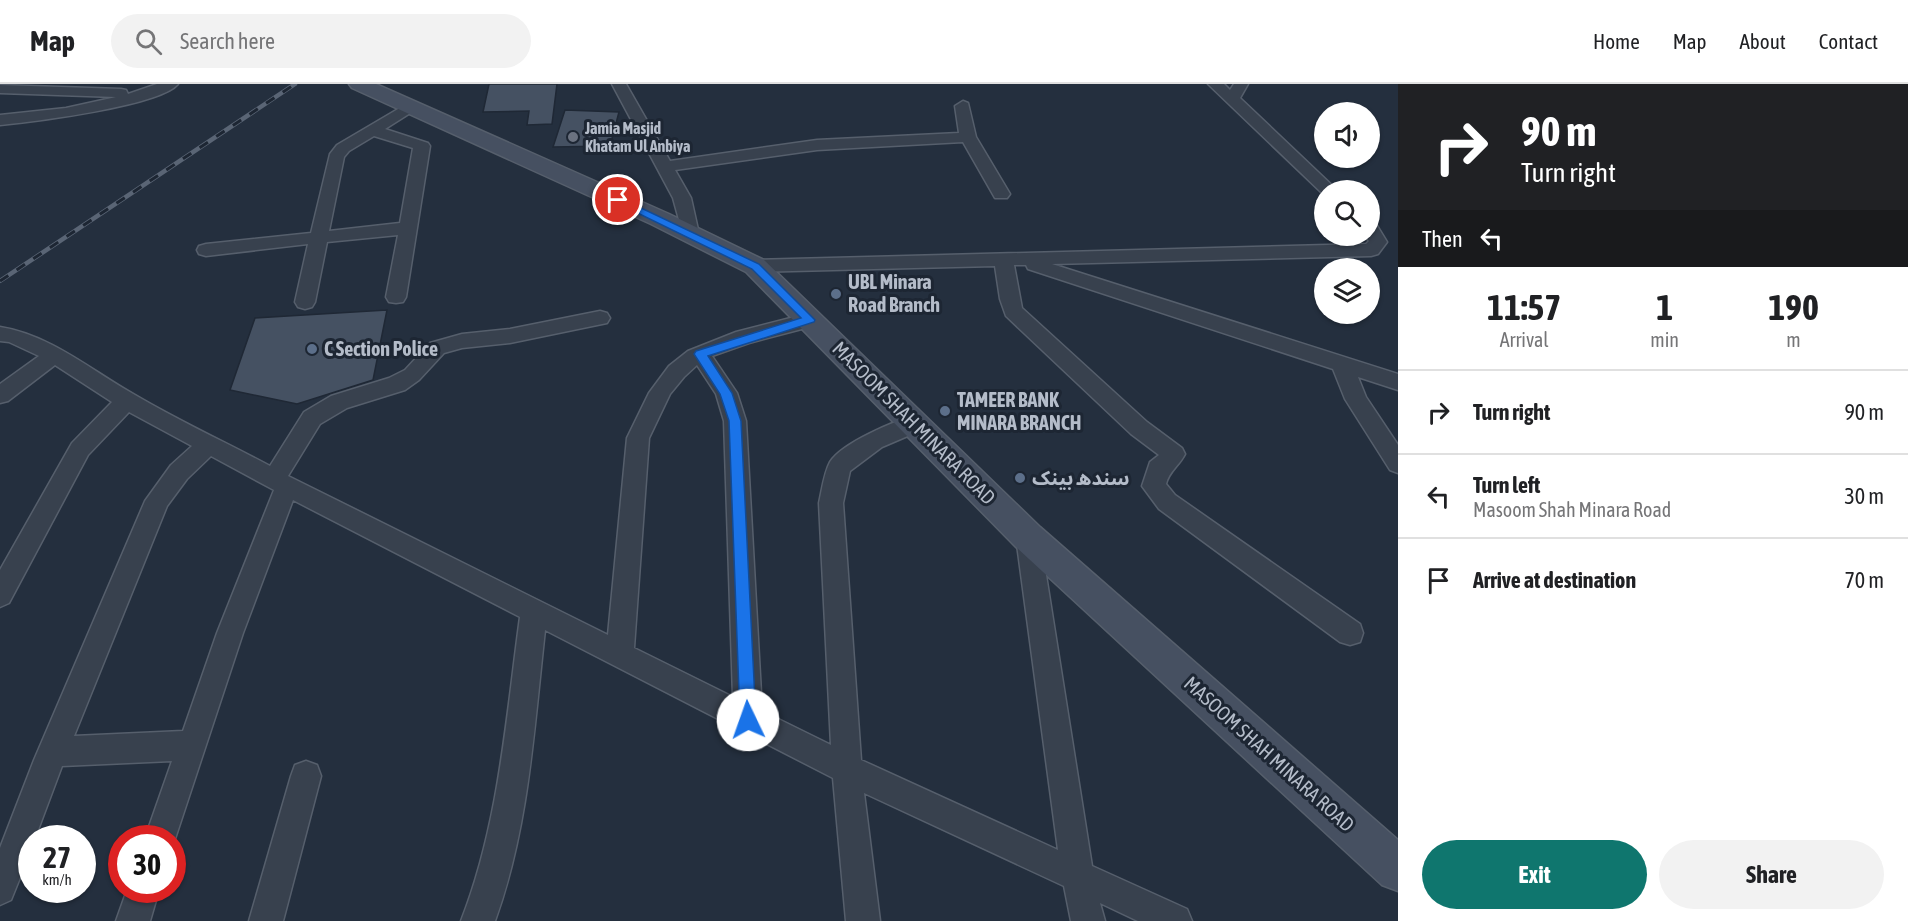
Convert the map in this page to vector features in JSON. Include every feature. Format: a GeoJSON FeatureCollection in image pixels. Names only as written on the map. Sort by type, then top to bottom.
{"type":"FeatureCollection","features":[{"type":"Feature","properties":{"kind":"main road","name":"MASOOM SHAH MINARA ROAD"},"geometry":{"type":"LineString","coordinates":[[359,84],[690,234],[755,266],[1028,537],[1398,869]]}},
{"type":"Feature","properties":{"kind":"street"},"geometry":{"type":"LineString","coordinates":[[0,120],[50,117],[104,106],[171,84]]}},
{"type":"Feature","properties":{"kind":"street"},"geometry":{"type":"LineString","coordinates":[[620,84],[681,198],[690,234]]}},
{"type":"Feature","properties":{"kind":"street"},"geometry":{"type":"LineString","coordinates":[[1215,84],[1318,180]]}},
{"type":"Feature","properties":{"kind":"street"},"geometry":{"type":"LineString","coordinates":[[1232,99],[1241,84]]}},
{"type":"Feature","properties":{"kind":"street"},"geometry":{"type":"LineString","coordinates":[[0,89],[141,94]]}},
{"type":"Feature","properties":{"kind":"street"},"geometry":{"type":"LineString","coordinates":[[963,106],[968,137],[1001,194]]}},
{"type":"Feature","properties":{"kind":"street"},"geometry":{"type":"LineString","coordinates":[[305,302],[336,157],[343,148],[410,107]]}},
{"type":"Feature","properties":{"kind":"street"},"geometry":{"type":"LineString","coordinates":[[373,130],[422,146],[396,297]]}},
{"type":"Feature","properties":{"kind":"street"},"geometry":{"type":"LineString","coordinates":[[663,167],[817,145],[968,137]]}},
{"type":"Feature","properties":{"kind":"street"},"geometry":{"type":"LineString","coordinates":[[206,250],[407,228]]}},
{"type":"Feature","properties":{"kind":"street"},"geometry":{"type":"LineString","coordinates":[[1380,238],[1398,249]]}},
{"type":"Feature","properties":{"kind":"street"},"geometry":{"type":"LineString","coordinates":[[755,266],[1371,250],[1372,246]]}},
{"type":"Feature","properties":{"kind":"street"},"geometry":{"type":"LineString","coordinates":[[1011,260],[1398,382]]}},
{"type":"Feature","properties":{"kind":"street"},"geometry":{"type":"LineString","coordinates":[[1011,260],[1009,299],[1013,311],[1139,428],[1174,454],[1158,469],[1154,486],[1167,502],[1350,633]]}},
{"type":"Feature","properties":{"kind":"street"},"geometry":{"type":"LineString","coordinates":[[164,825],[281,482],[312,418],[339,402],[398,384],[412,375],[437,348],[462,341],[510,336],[600,318]]}},
{"type":"Feature","properties":{"kind":"street"},"geometry":{"type":"LineString","coordinates":[[620,655],[638,438],[645,420],[669,380],[685,363],[700,354],[810,320]]}},
{"type":"Feature","properties":{"kind":"street"},"geometry":{"type":"LineString","coordinates":[[0,334],[13,336],[55,354],[127,401],[748,720],[847,769],[1175,921]]}},
{"type":"Feature","properties":{"kind":"street"},"geometry":{"type":"LineString","coordinates":[[0,394],[55,354]]}},
{"type":"Feature","properties":{"kind":"street"},"geometry":{"type":"LineString","coordinates":[[700,354],[726,393],[735,421],[748,720]]}},
{"type":"Feature","properties":{"kind":"street"},"geometry":{"type":"LineString","coordinates":[[1342,364],[1356,399],[1398,464]]}},
{"type":"Feature","properties":{"kind":"street"},"geometry":{"type":"LineString","coordinates":[[0,595],[81,449],[127,401]]}},
{"type":"Feature","properties":{"kind":"street"},"geometry":{"type":"LineString","coordinates":[[857,914],[831,502],[840,466],[874,441],[915,423]]}},
{"type":"Feature","properties":{"kind":"street"},"geometry":{"type":"LineString","coordinates":[[0,889],[53,752],[157,501],[179,472],[209,444]]}},
{"type":"Feature","properties":{"kind":"street"},"geometry":{"type":"LineString","coordinates":[[1028,537],[1077,874],[1088,921]]}},
{"type":"Feature","properties":{"kind":"street"},"geometry":{"type":"LineString","coordinates":[[478,921],[492,884],[508,820],[534,610]]}},
{"type":"Feature","properties":{"kind":"street"},"geometry":{"type":"LineString","coordinates":[[53,752],[192,745]]}},
{"type":"Feature","properties":{"kind":"street"},"geometry":{"type":"LineString","coordinates":[[266,921],[306,776]]}},
{"type":"Feature","properties":{"kind":"street"},"geometry":{"type":"LineString","coordinates":[[133,921],[139,903]]}},
{"type":"Feature","properties":{"kind":"building"},"geometry":{"type":"Polygon","coordinates":[[[489,84],[557,84],[552,124],[527,125],[529,111],[483,112],[489,84]]]}},
{"type":"Feature","properties":{"kind":"building"},"geometry":{"type":"Polygon","coordinates":[[[565,110],[619,112],[610,146],[553,147],[565,110]]]}},
{"type":"Feature","properties":{"kind":"building","name":"C Section Police"},"geometry":{"type":"Polygon","coordinates":[[[387,310],[373,380],[297,404],[230,390],[255,318],[387,310]]]}},
{"type":"Feature","properties":{"kind":"railway"},"geometry":{"type":"LineString","coordinates":[[0,281],[295,84]]}},
{"type":"Feature","properties":{"kind":"place","name":"Jamia Masjid Khatam Ul Anbiya"},"geometry":{"type":"Point","coordinates":[573,137]}},
{"type":"Feature","properties":{"kind":"place","name":"UBL Minara Road Branch"},"geometry":{"type":"Point","coordinates":[836,294]}},
{"type":"Feature","properties":{"kind":"place","name":"C Section Police"},"geometry":{"type":"Point","coordinates":[312,349]}},
{"type":"Feature","properties":{"kind":"place","name":"TAMEER BANK MINARA BRANCH"},"geometry":{"type":"Point","coordinates":[945,411]}},
{"type":"Feature","properties":{"kind":"place","name":"سندھ بینک"},"geometry":{"type":"Point","coordinates":[1020,478]}},
{"type":"Feature","properties":{"kind":"route"},"geometry":{"type":"LineString","coordinates":[[618,200],[755,266],[810,320],[700,354],[726,393],[735,421],[748,720]]}}]}
